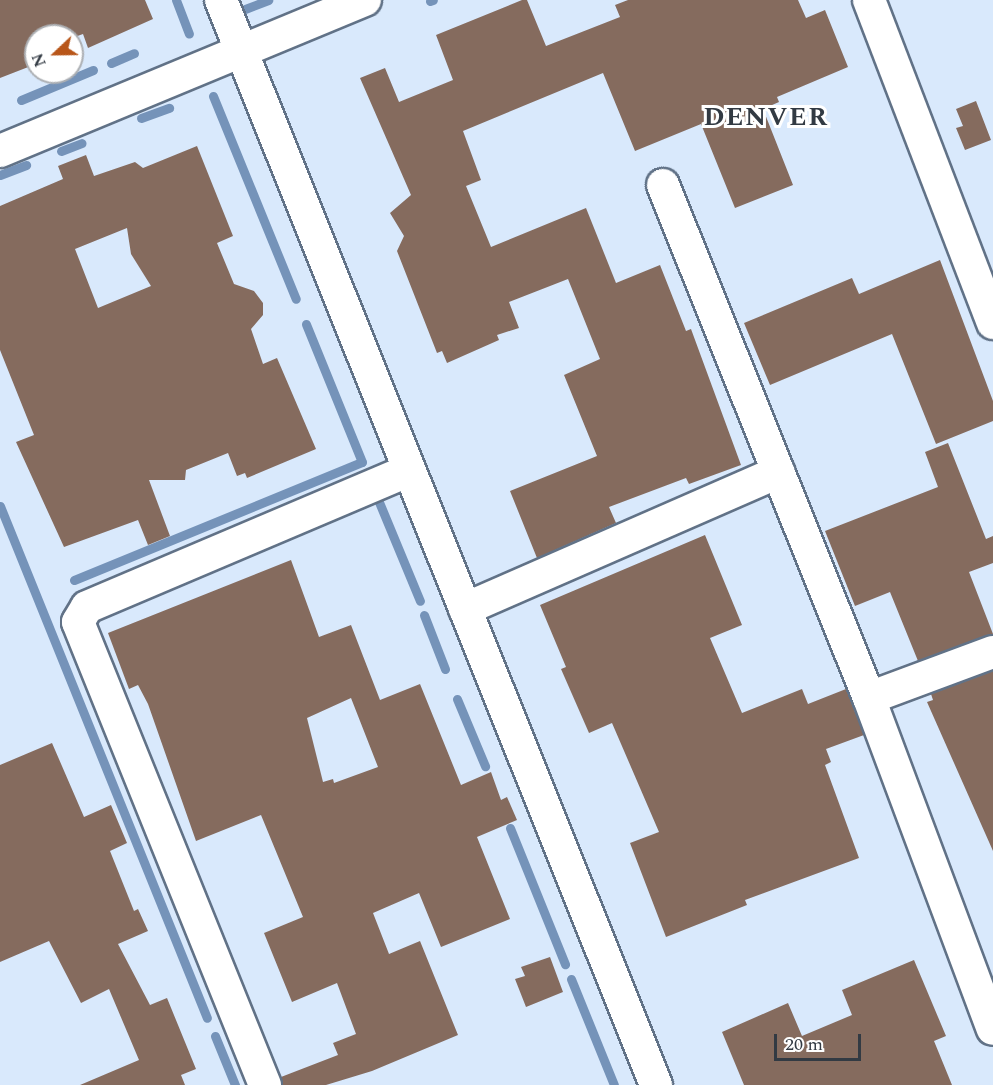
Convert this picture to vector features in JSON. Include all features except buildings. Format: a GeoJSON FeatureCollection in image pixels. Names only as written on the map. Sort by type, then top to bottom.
{"type":"FeatureCollection","features":[{"type":"Feature","properties":{"kind":"street"},"geometry":{"type":"LineString","coordinates":[[221,0],[656,1085]]}},
{"type":"Feature","properties":{"kind":"street"},"geometry":{"type":"LineString","coordinates":[[0,152],[365,0]]}},
{"type":"Feature","properties":{"kind":"street"},"geometry":{"type":"LineString","coordinates":[[869,0],[993,322]]}},
{"type":"Feature","properties":{"kind":"street"},"geometry":{"type":"LineString","coordinates":[[663,185],[869,698],[993,1029]]}},
{"type":"Feature","properties":{"kind":"street"},"geometry":{"type":"LineString","coordinates":[[265,1085],[78,622],[87,607],[409,470]]}},
{"type":"Feature","properties":{"kind":"street"},"geometry":{"type":"LineString","coordinates":[[465,609],[778,472]]}},
{"type":"Feature","properties":{"kind":"street"},"geometry":{"type":"LineString","coordinates":[[869,698],[993,652]]}},
{"type":"Feature","properties":{"kind":"waterway"},"geometry":{"type":"LineString","coordinates":[[176,0],[189,34]]}},
{"type":"Feature","properties":{"kind":"waterway"},"geometry":{"type":"LineString","coordinates":[[245,9],[268,0]]}},
{"type":"Feature","properties":{"kind":"waterway"},"geometry":{"type":"LineString","coordinates":[[111,63],[134,53]]}},
{"type":"Feature","properties":{"kind":"waterway"},"geometry":{"type":"LineString","coordinates":[[21,100],[93,70]]}},
{"type":"Feature","properties":{"kind":"waterway"},"geometry":{"type":"LineString","coordinates":[[213,96],[296,299]]}},
{"type":"Feature","properties":{"kind":"waterway"},"geometry":{"type":"LineString","coordinates":[[141,118],[169,108]]}},
{"type":"Feature","properties":{"kind":"waterway"},"geometry":{"type":"LineString","coordinates":[[61,151],[82,143]]}},
{"type":"Feature","properties":{"kind":"waterway"},"geometry":{"type":"LineString","coordinates":[[0,175],[26,165]]}},
{"type":"Feature","properties":{"kind":"waterway"},"geometry":{"type":"LineString","coordinates":[[74,580],[362,462],[306,324]]}},
{"type":"Feature","properties":{"kind":"waterway"},"geometry":{"type":"LineString","coordinates":[[379,502],[420,601]]}},
{"type":"Feature","properties":{"kind":"waterway"},"geometry":{"type":"LineString","coordinates":[[0,506],[207,1018]]}},
{"type":"Feature","properties":{"kind":"waterway"},"geometry":{"type":"LineString","coordinates":[[424,615],[445,669]]}},
{"type":"Feature","properties":{"kind":"waterway"},"geometry":{"type":"LineString","coordinates":[[457,699],[485,766]]}},
{"type":"Feature","properties":{"kind":"waterway"},"geometry":{"type":"LineString","coordinates":[[510,828],[565,964]]}},
{"type":"Feature","properties":{"kind":"waterway"},"geometry":{"type":"LineString","coordinates":[[571,979],[614,1085]]}},
{"type":"Feature","properties":{"kind":"waterway"},"geometry":{"type":"LineString","coordinates":[[215,1036],[235,1085]]}},
{"type":"Feature","properties":{"kind":"district","name":"DENVER"},"geometry":{"type":"Point","coordinates":[766,118]}}]}
